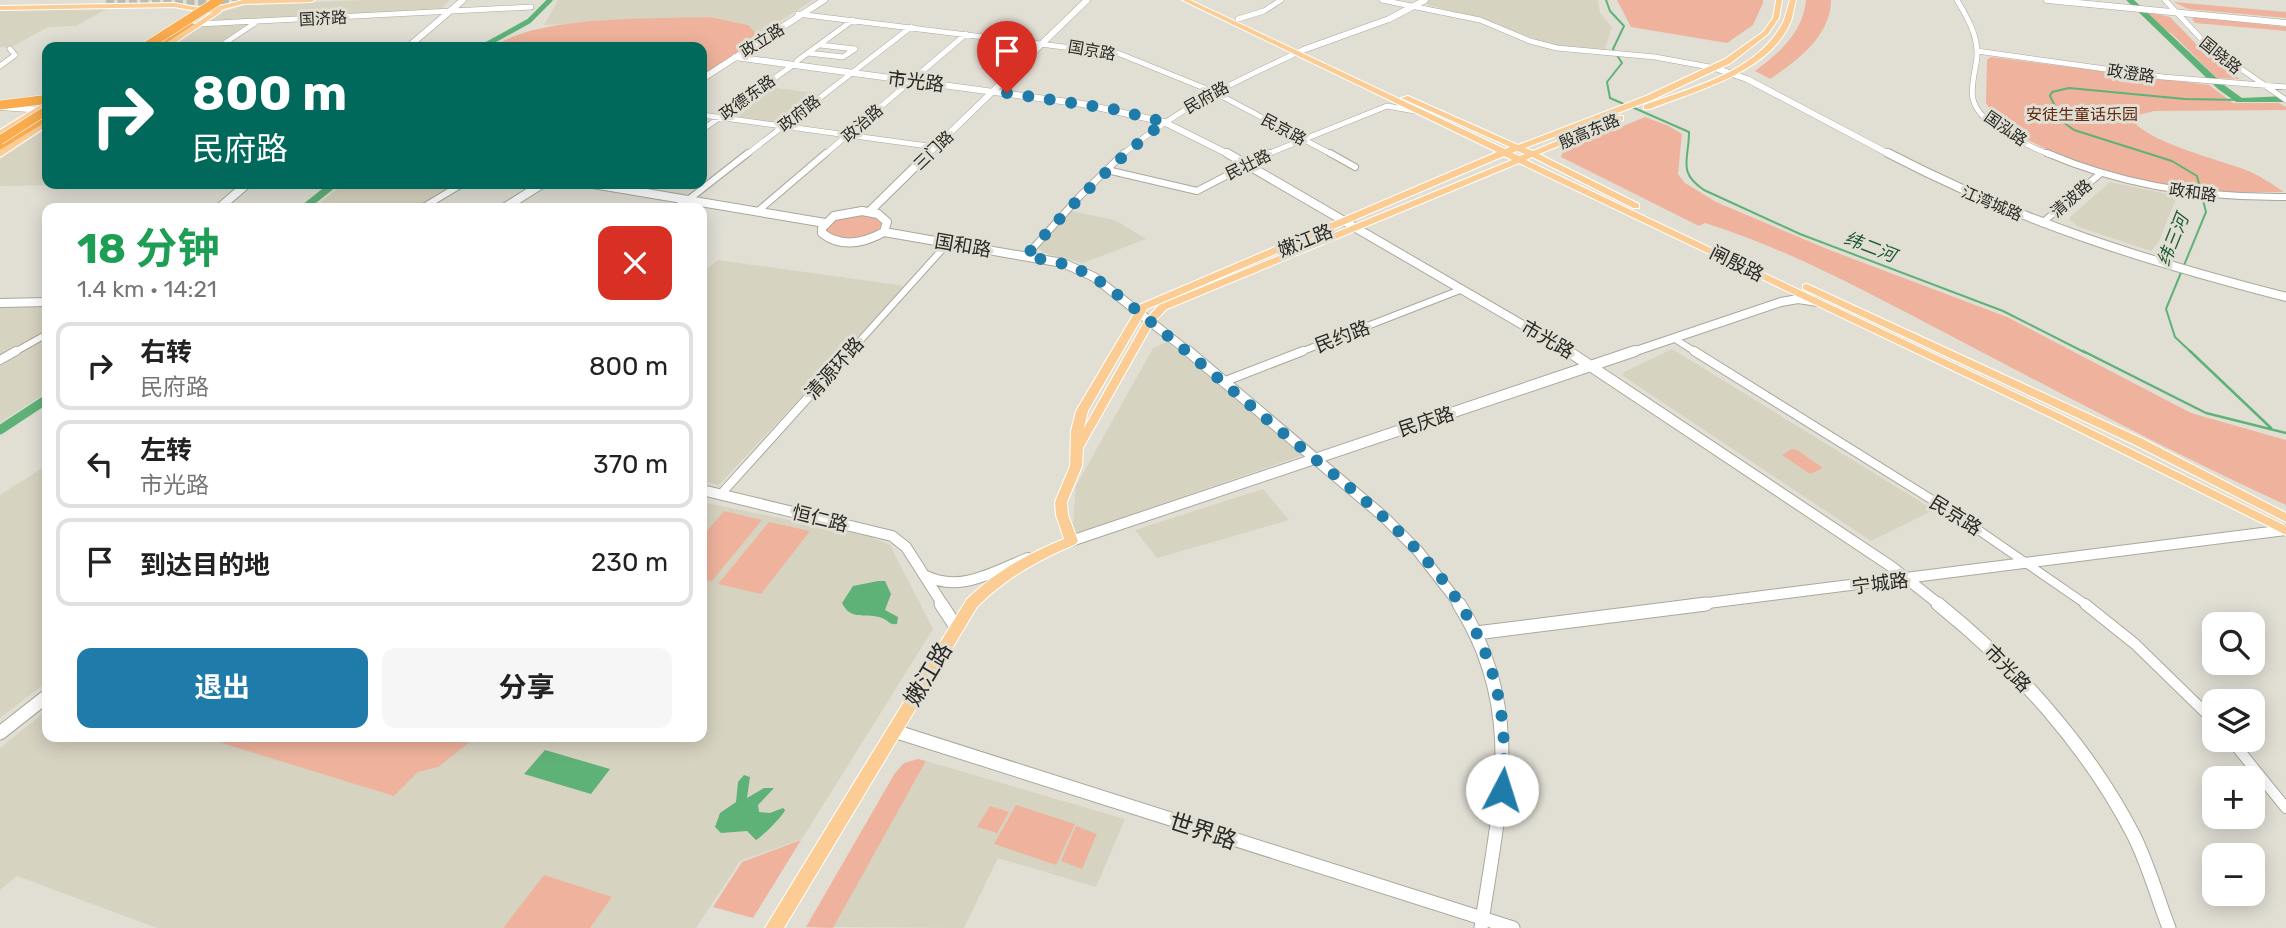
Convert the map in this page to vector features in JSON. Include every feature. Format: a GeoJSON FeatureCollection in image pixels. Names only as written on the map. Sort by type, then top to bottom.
{"type":"FeatureCollection","features":[{"type":"Feature","properties":{"kind":"highway"},"geometry":{"type":"LineString","coordinates":[[151,42],[219,0]]}},
{"type":"Feature","properties":{"kind":"highway"},"geometry":{"type":"LineString","coordinates":[[162,42],[193,19],[229,4]]}},
{"type":"Feature","properties":{"kind":"highway"},"geometry":{"type":"LineString","coordinates":[[168,42],[193,19]]}},
{"type":"Feature","properties":{"kind":"highway"},"geometry":{"type":"LineString","coordinates":[[0,105],[42,109]]}},
{"type":"Feature","properties":{"kind":"highway"},"geometry":{"type":"LineString","coordinates":[[0,140],[42,110]]}},
{"type":"Feature","properties":{"kind":"highway"},"geometry":{"type":"LineString","coordinates":[[0,148],[42,111]]}},
{"type":"Feature","properties":{"kind":"main road"},"geometry":{"type":"LineString","coordinates":[[152,42],[193,19],[229,4],[312,0]]}},
{"type":"Feature","properties":{"kind":"main road","name":"闸殷路"},"geometry":{"type":"LineString","coordinates":[[1191,0],[1221,11],[1237,21]]}},
{"type":"Feature","properties":{"kind":"main road","name":"闸殷路"},"geometry":{"type":"LineString","coordinates":[[1191,0],[1329,65],[1483,132],[1518,154],[2213,480],[2286,527]]}},
{"type":"Feature","properties":{"kind":"main road","name":"殷高东路"},"geometry":{"type":"LineString","coordinates":[[1350,226],[1636,103],[1738,56],[1766,33],[1776,18],[1779,0]]}},
{"type":"Feature","properties":{"kind":"main road","name":"殷高东路"},"geometry":{"type":"LineString","coordinates":[[1518,154],[1532,154],[1733,72],[1759,55],[1781,33],[1789,19],[1793,0]]}},
{"type":"Feature","properties":{"kind":"main road"},"geometry":{"type":"LineString","coordinates":[[0,5],[105,2]]}},
{"type":"Feature","properties":{"kind":"main road"},"geometry":{"type":"LineString","coordinates":[[0,5],[179,3],[193,19]]}},
{"type":"Feature","properties":{"kind":"main road","name":"闸殷路"},"geometry":{"type":"LineString","coordinates":[[1329,65],[1469,137],[1503,153],[1518,154]]}},
{"type":"Feature","properties":{"kind":"main road"},"geometry":{"type":"LineString","coordinates":[[0,134],[42,110]]}},
{"type":"Feature","properties":{"kind":"main road"},"geometry":{"type":"LineString","coordinates":[[0,154],[42,126]]}},
{"type":"Feature","properties":{"kind":"main road"},"geometry":{"type":"LineString","coordinates":[[1469,137],[1488,138],[1483,132]]}},
{"type":"Feature","properties":{"kind":"main road"},"geometry":{"type":"LineString","coordinates":[[1350,226],[1503,153]]}},
{"type":"Feature","properties":{"kind":"main road","name":"闸殷路"},"geometry":{"type":"LineString","coordinates":[[1532,154],[1565,176],[1769,278],[2200,488],[2286,527]]}},
{"type":"Feature","properties":{"kind":"main road","name":"嫩江路"},"geometry":{"type":"LineString","coordinates":[[774,928],[956,627],[981,593],[1028,558],[1071,541],[1061,502],[1076,466],[1077,452],[1145,317],[1350,226]]}},
{"type":"Feature","properties":{"kind":"main road"},"geometry":{"type":"LineString","coordinates":[[2200,488],[2233,496],[2213,480]]}},
{"type":"Feature","properties":{"kind":"street"},"geometry":{"type":"LineString","coordinates":[[414,42],[463,0]]}},
{"type":"Feature","properties":{"kind":"street","name":"政立路"},"geometry":{"type":"LineString","coordinates":[[800,14],[818,0]]}},
{"type":"Feature","properties":{"kind":"street","name":"政立路"},"geometry":{"type":"LineString","coordinates":[[707,76],[824,0]]}},
{"type":"Feature","properties":{"kind":"street","name":"三门路"},"geometry":{"type":"LineString","coordinates":[[869,212],[1087,0]]}},
{"type":"Feature","properties":{"kind":"street"},"geometry":{"type":"LineString","coordinates":[[1237,21],[1281,0]]}},
{"type":"Feature","properties":{"kind":"street","name":"江湾城路"},"geometry":{"type":"LineString","coordinates":[[1382,0],[1480,20],[1542,44],[1715,68],[1758,80],[1933,173],[2044,222],[2193,271],[2286,294]]}},
{"type":"Feature","properties":{"kind":"street","name":"民府路"},"geometry":{"type":"LineString","coordinates":[[1026,256],[1107,170],[1164,122],[1214,92],[1300,51],[1418,6],[1425,0]]}},
{"type":"Feature","properties":{"kind":"street","name":"国泓路"},"geometry":{"type":"LineString","coordinates":[[1957,0],[1972,27],[1977,51],[1973,95],[1986,117],[2029,145],[2101,173]]}},
{"type":"Feature","properties":{"kind":"street"},"geometry":{"type":"LineString","coordinates":[[2047,0],[2286,21]]}},
{"type":"Feature","properties":{"kind":"street"},"geometry":{"type":"LineString","coordinates":[[2071,0],[2128,7]]}},
{"type":"Feature","properties":{"kind":"street","name":"国晓路"},"geometry":{"type":"LineString","coordinates":[[2165,0],[2208,46],[2286,100]]}},
{"type":"Feature","properties":{"kind":"street","name":"国济路"},"geometry":{"type":"LineString","coordinates":[[193,19],[257,21],[531,7]]}},
{"type":"Feature","properties":{"kind":"street","name":"国京路"},"geometry":{"type":"LineString","coordinates":[[800,14],[1120,54],[1214,92]]}},
{"type":"Feature","properties":{"kind":"street","name":"政德东路"},"geometry":{"type":"LineString","coordinates":[[707,126],[853,20]]}},
{"type":"Feature","properties":{"kind":"street"},"geometry":{"type":"LineString","coordinates":[[226,42],[257,21]]}},
{"type":"Feature","properties":{"kind":"street","name":"政府路"},"geometry":{"type":"LineString","coordinates":[[707,185],[911,27]]}},
{"type":"Feature","properties":{"kind":"street","name":"政治路"},"geometry":{"type":"LineString","coordinates":[[758,211],[966,34]]}},
{"type":"Feature","properties":{"kind":"street"},"geometry":{"type":"LineString","coordinates":[[808,53],[844,57],[855,49],[820,45]]}},
{"type":"Feature","properties":{"kind":"street"},"geometry":{"type":"LineString","coordinates":[[823,55],[834,46]]}},
{"type":"Feature","properties":{"kind":"street"},"geometry":{"type":"LineString","coordinates":[[0,66],[15,55],[10,49]]}},
{"type":"Feature","properties":{"kind":"street","name":"政澄路"},"geometry":{"type":"LineString","coordinates":[[1977,51],[2202,81],[2286,87]]}},
{"type":"Feature","properties":{"kind":"street","name":"市光路"},"geometry":{"type":"LineString","coordinates":[[734,57],[995,91],[1113,109],[1164,122],[1246,163],[1592,365],[1909,580],[1968,628],[2010,669],[2079,750],[2110,794],[2134,836],[2169,928]]}},
{"type":"Feature","properties":{"kind":"street","name":"民京路"},"geometry":{"type":"LineString","coordinates":[[1214,92],[1354,167]]}},
{"type":"Feature","properties":{"kind":"street"},"geometry":{"type":"LineString","coordinates":[[1379,92],[1386,99],[1387,106],[1415,111]]}},
{"type":"Feature","properties":{"kind":"street","name":"民壮路"},"geometry":{"type":"LineString","coordinates":[[1107,170],[1193,191],[1246,163],[1387,106]]}},
{"type":"Feature","properties":{"kind":"street"},"geometry":{"type":"LineString","coordinates":[[707,116],[935,147]]}},
{"type":"Feature","properties":{"kind":"street","name":"政和路"},"geometry":{"type":"LineString","coordinates":[[2101,173],[2212,195],[2286,197]]}},
{"type":"Feature","properties":{"kind":"street","name":"清波路"},"geometry":{"type":"LineString","coordinates":[[2044,222],[2101,173]]}},
{"type":"Feature","properties":{"kind":"street"},"geometry":{"type":"LineString","coordinates":[[225,203],[241,189]]}},
{"type":"Feature","properties":{"kind":"street"},"geometry":{"type":"LineString","coordinates":[[430,203],[454,189]]}},
{"type":"Feature","properties":{"kind":"street"},"geometry":{"type":"LineString","coordinates":[[512,203],[534,189]]}},
{"type":"Feature","properties":{"kind":"street"},"geometry":{"type":"LineString","coordinates":[[637,189],[825,223],[848,212],[869,212],[887,222],[884,232]]}},
{"type":"Feature","properties":{"kind":"street","name":"政府路"},"geometry":{"type":"LineString","coordinates":[[688,200],[702,189]]}},
{"type":"Feature","properties":{"kind":"street"},"geometry":{"type":"LineString","coordinates":[[684,203],[688,200]]}},
{"type":"Feature","properties":{"kind":"street","name":"国和路"},"geometry":{"type":"LineString","coordinates":[[825,223],[822,233],[834,241],[856,242],[884,232],[1073,266],[1104,284],[1145,317],[1315,457],[1424,554],[1450,586],[1476,634],[1493,676],[1502,716],[1505,761],[1481,923]]}},
{"type":"Feature","properties":{"kind":"street","name":"清源环路"},"geometry":{"type":"LineString","coordinates":[[721,494],[948,243]]}},
{"type":"Feature","properties":{"kind":"street"},"geometry":{"type":"LineString","coordinates":[[1769,278],[1790,293],[1790,297],[1781,302]]}},
{"type":"Feature","properties":{"kind":"street","name":"民约路"},"geometry":{"type":"LineString","coordinates":[[1223,382],[1460,290]]}},
{"type":"Feature","properties":{"kind":"street","name":"民庆路"},"geometry":{"type":"LineString","coordinates":[[1071,541],[1781,302],[1802,299],[1827,306]]}},
{"type":"Feature","properties":{"kind":"street"},"geometry":{"type":"LineString","coordinates":[[0,303],[42,302]]}},
{"type":"Feature","properties":{"kind":"street"},"geometry":{"type":"LineString","coordinates":[[0,360],[42,337]]}},
{"type":"Feature","properties":{"kind":"street","name":"民京路"},"geometry":{"type":"LineString","coordinates":[[1675,339],[2032,563],[2125,634],[2202,708]]}},
{"type":"Feature","properties":{"kind":"street","name":"恒仁路"},"geometry":{"type":"LineString","coordinates":[[707,490],[892,536],[906,547],[956,627]]}},
{"type":"Feature","properties":{"kind":"street","name":"宁城路"},"geometry":{"type":"LineString","coordinates":[[1476,634],[1909,580],[2286,527]]}},
{"type":"Feature","properties":{"kind":"street"},"geometry":{"type":"LineString","coordinates":[[922,573],[936,583],[951,584],[1028,558]]}},
{"type":"Feature","properties":{"kind":"street"},"geometry":{"type":"LineString","coordinates":[[0,733],[42,700]]}},
{"type":"Feature","properties":{"kind":"street","name":"世界路"},"geometry":{"type":"LineString","coordinates":[[894,731],[1481,923],[1513,928]]}},
{"type":"Feature","properties":{"kind":"street"},"geometry":{"type":"LineString","coordinates":[[2241,752],[2286,808]]}},
{"type":"Feature","properties":{"kind":"shaded area"},"geometry":{"type":"Polygon","coordinates":[[[363,0],[450,0],[440,10],[206,22],[219,13],[246,5],[363,0]]]}},
{"type":"Feature","properties":{"kind":"shaded area"},"geometry":{"type":"Polygon","coordinates":[[[558,0],[813,0],[757,36],[748,25],[710,17],[544,25],[558,0]]]}},
{"type":"Feature","properties":{"kind":"shaded area"},"geometry":{"type":"Polygon","coordinates":[[[1429,0],[1598,0],[1600,13],[1612,27],[1604,51],[1554,46],[1483,20],[1429,5],[1426,3],[1429,0]]]}},
{"type":"Feature","properties":{"kind":"shaded area"},"geometry":{"type":"Polygon","coordinates":[[[110,7],[76,26],[48,27],[10,48],[0,47],[0,9],[110,7]]]}},
{"type":"Feature","properties":{"kind":"shaded area"},"geometry":{"type":"Polygon","coordinates":[[[249,23],[220,42],[177,42],[201,26],[249,23]]]}},
{"type":"Feature","properties":{"kind":"shaded area"},"geometry":{"type":"Polygon","coordinates":[[[768,87],[816,93],[778,123],[727,116],[768,87]]]}},
{"type":"Feature","properties":{"kind":"shaded area"},"geometry":{"type":"Polygon","coordinates":[[[42,131],[42,185],[0,186],[0,159],[42,131]]]}},
{"type":"Feature","properties":{"kind":"shaded area"},"geometry":{"type":"Polygon","coordinates":[[[2110,182],[2177,196],[2159,241],[2151,251],[2079,227],[2070,220],[2070,217],[2110,182]]]}},
{"type":"Feature","properties":{"kind":"shaded area"},"geometry":{"type":"Polygon","coordinates":[[[337,189],[453,189],[429,203],[320,203],[337,189]]]}},
{"type":"Feature","properties":{"kind":"shaded area"},"geometry":{"type":"Polygon","coordinates":[[[1071,211],[1115,220],[1146,239],[1083,263],[1045,253],[1038,248],[1071,211]]]}},
{"type":"Feature","properties":{"kind":"shaded area"},"geometry":{"type":"Polygon","coordinates":[[[718,260],[905,286],[719,485],[707,482],[707,269],[718,260]]]}},
{"type":"Feature","properties":{"kind":"shaded area"},"geometry":{"type":"Polygon","coordinates":[[[42,304],[42,334],[0,357],[0,305],[42,304]]]}},
{"type":"Feature","properties":{"kind":"shaded area"},"geometry":{"type":"Polygon","coordinates":[[[42,341],[42,395],[0,423],[0,364],[42,341]]]}},
{"type":"Feature","properties":{"kind":"shaded area"},"geometry":{"type":"Polygon","coordinates":[[[1167,342],[1303,455],[1072,535],[1076,486],[1153,348],[1167,342]]]}},
{"type":"Feature","properties":{"kind":"shaded area"},"geometry":{"type":"Polygon","coordinates":[[[1672,349],[1934,510],[1871,541],[1623,376],[1624,372],[1672,349]]]}},
{"type":"Feature","properties":{"kind":"shaded area"},"geometry":{"type":"Polygon","coordinates":[[[42,468],[42,686],[0,718],[0,495],[42,468]]]}},
{"type":"Feature","properties":{"kind":"shaded area"},"geometry":{"type":"Polygon","coordinates":[[[1263,489],[1289,520],[1157,558],[1135,530],[1263,489]]]}},
{"type":"Feature","properties":{"kind":"shaded area"},"geometry":{"type":"Polygon","coordinates":[[[707,503],[868,536],[890,545],[933,629],[802,839],[740,861],[696,928],[157,928],[17,876],[0,890],[0,748],[42,714],[42,742],[707,742],[707,503]]]}},
{"type":"Feature","properties":{"kind":"shaded area"},"geometry":{"type":"Polygon","coordinates":[[[885,581],[891,594],[885,610],[898,617],[897,624],[876,616],[855,615],[842,603],[853,586],[885,581]]]}},
{"type":"Feature","properties":{"kind":"shaded area"},"geometry":{"type":"Polygon","coordinates":[[[545,750],[610,769],[591,794],[524,774],[545,750]]]}},
{"type":"Feature","properties":{"kind":"shaded area"},"geometry":{"type":"Polygon","coordinates":[[[926,761],[1125,819],[1096,887],[998,858],[964,928],[833,927],[926,761]]]}},
{"type":"Feature","properties":{"kind":"shaded area"},"geometry":{"type":"Polygon","coordinates":[[[744,775],[750,777],[747,798],[764,788],[774,788],[758,805],[759,812],[770,813],[783,808],[785,810],[756,840],[747,831],[721,833],[715,827],[720,813],[736,802],[738,782],[744,775]]]}},
{"type":"Feature","properties":{"kind":"green space"},"geometry":{"type":"Polygon","coordinates":[[[1617,0],[1763,0],[1763,3],[1753,25],[1727,43],[1631,27],[1617,0]]]}},
{"type":"Feature","properties":{"kind":"green space"},"geometry":{"type":"Polygon","coordinates":[[[1806,0],[1831,0],[1825,25],[1819,36],[1801,56],[1770,79],[1755,71],[1773,57],[1795,32],[1806,0]]]}},
{"type":"Feature","properties":{"kind":"green space"},"geometry":{"type":"Polygon","coordinates":[[[2174,2],[2286,12],[2286,18],[2188,9],[2174,2]]]}},
{"type":"Feature","properties":{"kind":"green space"},"geometry":{"type":"Polygon","coordinates":[[[2147,12],[2170,17],[2201,49],[2240,79],[2217,78],[2172,34],[2152,21],[2147,12]]]}},
{"type":"Feature","properties":{"kind":"green space"},"geometry":{"type":"Polygon","coordinates":[[[710,17],[748,25],[760,38],[707,73],[707,42],[504,42],[538,29],[628,19],[710,17]]]}},
{"type":"Feature","properties":{"kind":"green space"},"geometry":{"type":"Polygon","coordinates":[[[2196,17],[2286,27],[2286,31],[2195,23],[2192,19],[2196,17]]]}},
{"type":"Feature","properties":{"kind":"green space","name":"安徒生童话乐园"},"geometry":{"type":"Polygon","coordinates":[[[1991,57],[2209,85],[2233,103],[2279,103],[2286,107],[2286,110],[2154,111],[2131,117],[2138,126],[2165,142],[2251,172],[2284,192],[2216,191],[2142,180],[2049,150],[2022,137],[2000,121],[1986,103],[1987,60],[1991,57]]]}},
{"type":"Feature","properties":{"kind":"green space"},"geometry":{"type":"Polygon","coordinates":[[[1645,117],[1682,134],[1678,174],[1685,183],[1716,202],[1827,249],[2007,317],[2191,413],[2286,440],[2286,505],[2161,445],[1832,275],[1737,234],[1705,223],[1699,226],[1561,157],[1563,151],[1645,117]]]}},
{"type":"Feature","properties":{"kind":"green space"},"geometry":{"type":"Polygon","coordinates":[[[849,214],[874,215],[883,223],[874,235],[845,240],[828,234],[826,229],[830,222],[849,214]]]}},
{"type":"Feature","properties":{"kind":"green space"},"geometry":{"type":"Polygon","coordinates":[[[1792,449],[1823,468],[1810,474],[1782,455],[1792,449]]]}},
{"type":"Feature","properties":{"kind":"green space"},"geometry":{"type":"Polygon","coordinates":[[[724,511],[762,520],[712,581],[707,580],[707,531],[724,511]]]}},
{"type":"Feature","properties":{"kind":"green space"},"geometry":{"type":"Polygon","coordinates":[[[769,522],[810,531],[761,594],[718,584],[769,522]]]}},
{"type":"Feature","properties":{"kind":"green space"},"geometry":{"type":"Polygon","coordinates":[[[218,742],[470,742],[438,767],[418,772],[394,796],[218,742]]]}},
{"type":"Feature","properties":{"kind":"green space"},"geometry":{"type":"Polygon","coordinates":[[[918,759],[926,761],[833,928],[806,927],[895,773],[904,763],[918,759]]]}},
{"type":"Feature","properties":{"kind":"green space"},"geometry":{"type":"Polygon","coordinates":[[[1016,805],[1075,824],[1056,865],[994,844],[1016,805]]]}},
{"type":"Feature","properties":{"kind":"green space"},"geometry":{"type":"Polygon","coordinates":[[[990,806],[1009,812],[997,833],[977,827],[990,806]]]}},
{"type":"Feature","properties":{"kind":"green space"},"geometry":{"type":"Polygon","coordinates":[[[1076,826],[1097,834],[1082,869],[1061,861],[1076,826]]]}},
{"type":"Feature","properties":{"kind":"green space"},"geometry":{"type":"Polygon","coordinates":[[[801,840],[753,918],[713,907],[742,862],[801,840]]]}},
{"type":"Feature","properties":{"kind":"green space"},"geometry":{"type":"Polygon","coordinates":[[[544,875],[612,897],[590,928],[503,928],[544,875]]]}},
{"type":"Feature","properties":{"kind":"waterway"},"geometry":{"type":"LineString","coordinates":[[491,42],[529,21],[550,0]]}},
{"type":"Feature","properties":{"kind":"waterway","name":"纬二河"},"geometry":{"type":"LineString","coordinates":[[1606,0],[1610,11],[1624,26],[1613,49],[1622,63],[1607,82],[1610,98],[1626,105]]}},
{"type":"Feature","properties":{"kind":"waterway","name":"纬三河"},"geometry":{"type":"LineString","coordinates":[[2130,0],[2221,87],[2239,100]]}},
{"type":"Feature","properties":{"kind":"waterway","name":"纬三河"},"geometry":{"type":"LineString","coordinates":[[2192,353],[2175,337],[2166,309],[2206,212],[2197,176],[2172,161],[2074,130],[2063,122],[2050,96],[2052,92],[2069,88],[2185,99],[2243,100]]}},
{"type":"Feature","properties":{"kind":"waterway"},"geometry":{"type":"LineString","coordinates":[[2243,100],[2286,99]]}},
{"type":"Feature","properties":{"kind":"waterway","name":"纬二河"},"geometry":{"type":"LineString","coordinates":[[1632,107],[1689,132],[1687,171],[1704,190],[1800,234],[2003,311],[2086,353]]}},
{"type":"Feature","properties":{"kind":"waterway"},"geometry":{"type":"LineString","coordinates":[[310,203],[328,189]]}},
{"type":"Feature","properties":{"kind":"waterway","name":"纬二河"},"geometry":{"type":"LineString","coordinates":[[2083,351],[2206,413],[2286,433]]}},
{"type":"Feature","properties":{"kind":"waterway","name":"纬三河"},"geometry":{"type":"LineString","coordinates":[[2190,351],[2271,428]]}},
{"type":"Feature","properties":{"kind":"waterway"},"geometry":{"type":"LineString","coordinates":[[0,430],[42,402]]}},
{"type":"Feature","properties":{"kind":"tunnel"},"geometry":{"type":"LineString","coordinates":[[106,4],[251,0]]}},
{"type":"Feature","properties":{"kind":"route"},"geometry":{"type":"LineString","coordinates":[[1007,93],[1113,109],[1164,122],[1132,147],[1079,196],[1026,256],[1073,266],[1104,284],[1315,457],[1424,554],[1450,586],[1476,634],[1493,676],[1502,716],[1505,761],[1502,790]]}}]}
